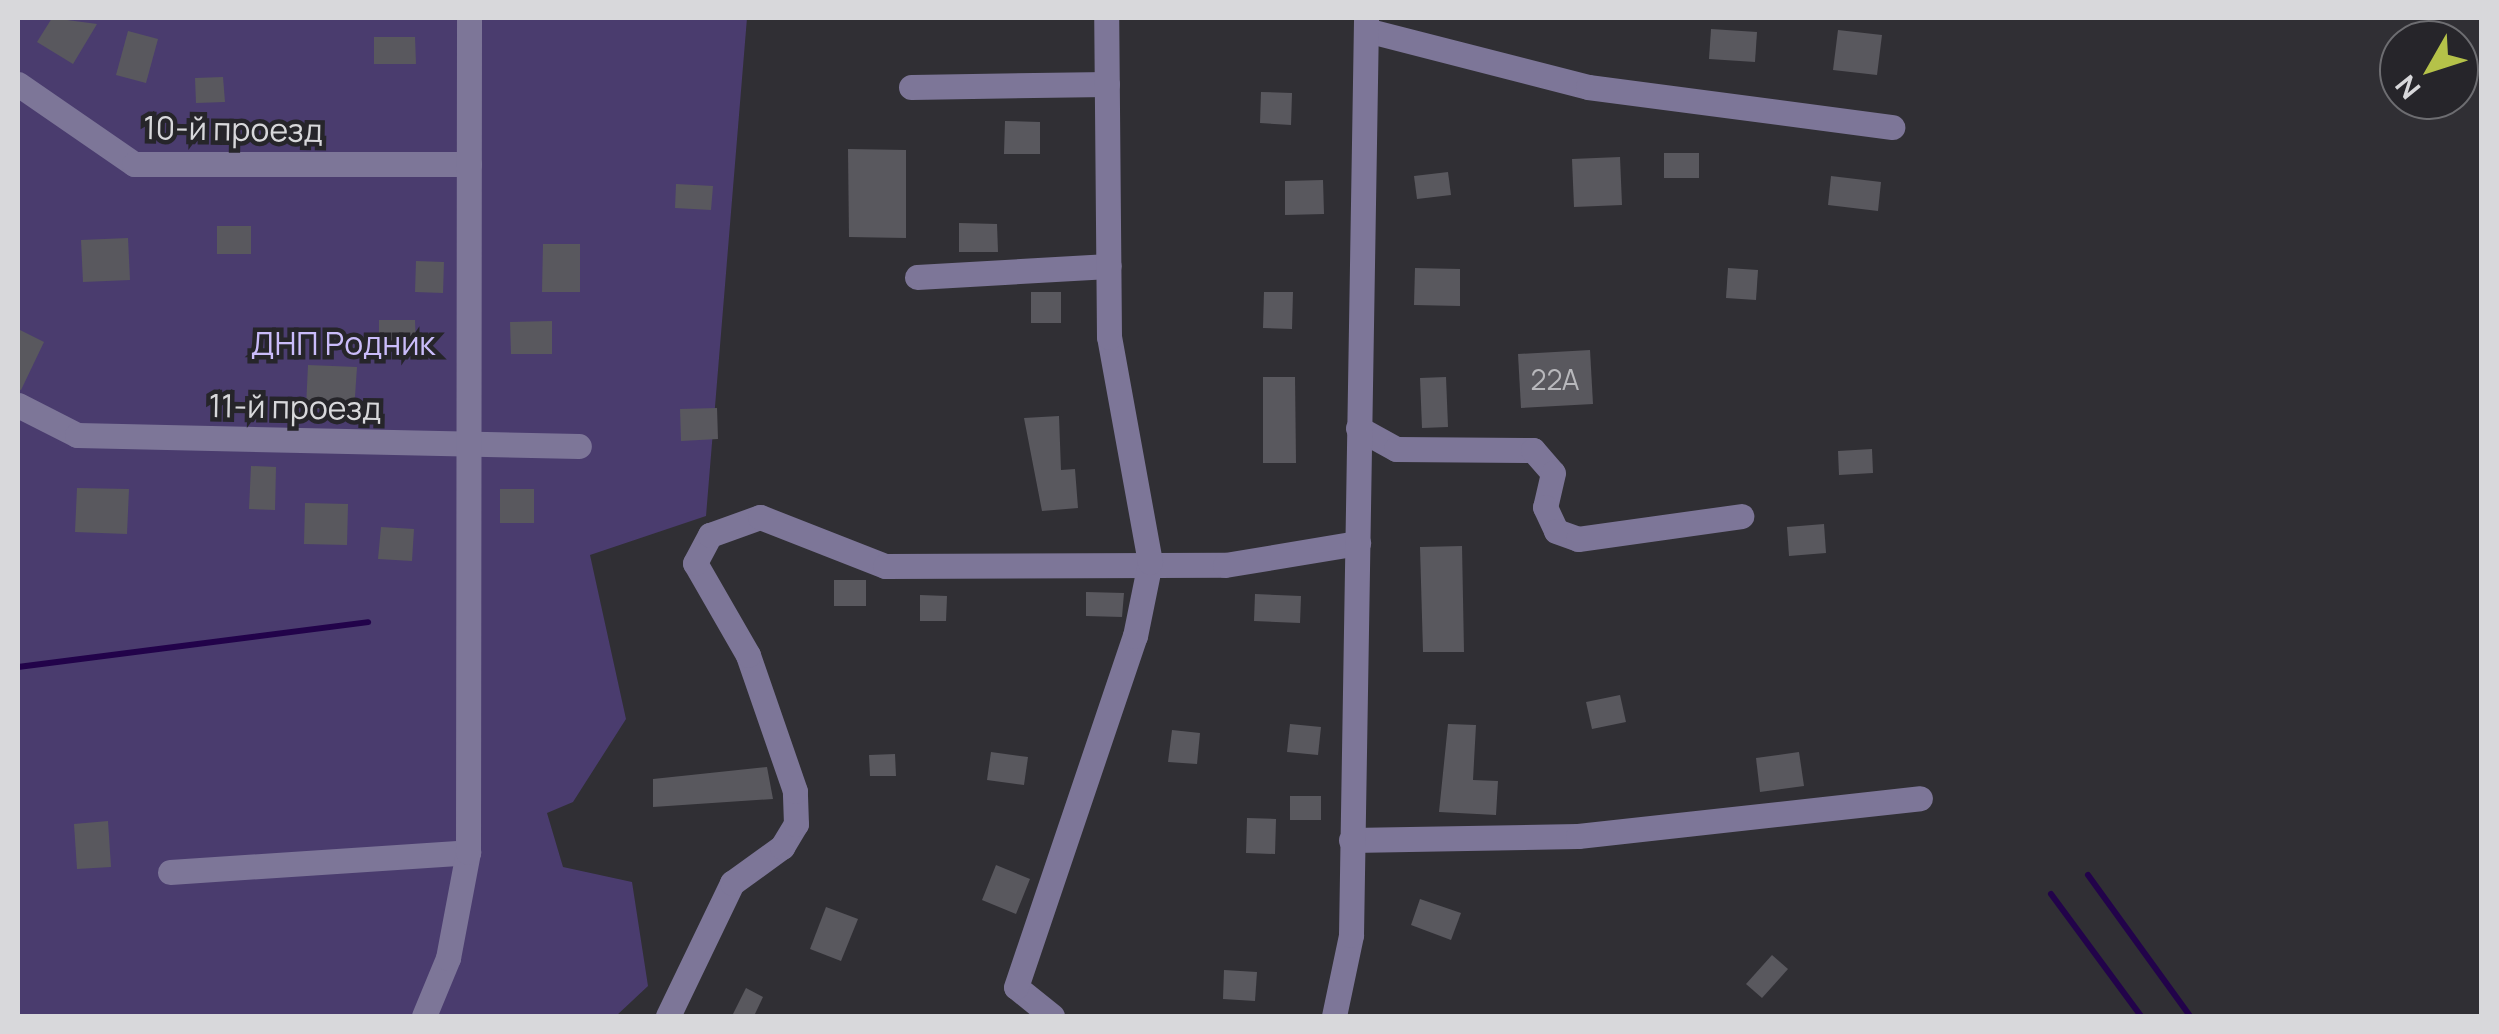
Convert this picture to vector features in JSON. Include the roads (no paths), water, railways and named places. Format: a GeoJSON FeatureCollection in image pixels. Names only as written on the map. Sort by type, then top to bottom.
{"type":"FeatureCollection","features":[{"type":"Feature","properties":{"kind":"street"},"geometry":{"type":"LineString","coordinates":[[424,1016],[448,958],[468,852],[469,18]]}},
{"type":"Feature","properties":{"kind":"street"},"geometry":{"type":"LineString","coordinates":[[1052,1016],[1016,987],[1135,636],[1150,562],[1109,338],[1106,18]]}},
{"type":"Feature","properties":{"kind":"street"},"geometry":{"type":"LineString","coordinates":[[1334,1016],[1351,935],[1366,24],[1588,86],[1892,127]]}},
{"type":"Feature","properties":{"kind":"street","name":"10-й проезд"},"geometry":{"type":"LineString","coordinates":[[18,84],[134,164],[469,164]]}},
{"type":"Feature","properties":{"kind":"street"},"geometry":{"type":"LineString","coordinates":[[912,86],[1107,84]]}},
{"type":"Feature","properties":{"kind":"street"},"geometry":{"type":"LineString","coordinates":[[917,276],[1109,266]]}},
{"type":"Feature","properties":{"kind":"street","name":"11-й проезд"},"geometry":{"type":"LineString","coordinates":[[18,405],[77,435],[579,446]]}},
{"type":"Feature","properties":{"kind":"street"},"geometry":{"type":"LineString","coordinates":[[1358,428],[1396,448],[1534,450],[1553,474],[1545,507],[1556,531],[1578,539],[1740,516]]}},
{"type":"Feature","properties":{"kind":"street"},"geometry":{"type":"LineString","coordinates":[[668,1016],[732,883],[782,847],[796,824],[794,791],[748,655],[695,562],[710,535],[760,517],[885,566],[1150,562],[1225,565],[1358,543]]}},
{"type":"Feature","properties":{"kind":"street"},"geometry":{"type":"LineString","coordinates":[[1351,840],[1578,836],[1920,798]]}},
{"type":"Feature","properties":{"kind":"street"},"geometry":{"type":"LineString","coordinates":[[170,872],[468,852]]}},
{"type":"Feature","properties":{"kind":"waterway"},"geometry":{"type":"LineString","coordinates":[[18,667],[368,622]]}},
{"type":"Feature","properties":{"kind":"waterway"},"geometry":{"type":"LineString","coordinates":[[2088,875],[2190,1016]]}},
{"type":"Feature","properties":{"kind":"waterway"},"geometry":{"type":"LineString","coordinates":[[2051,894],[2141,1016]]}},
{"type":"Feature","properties":{"kind":"park label","name":"ДНП Родник"},"geometry":{"type":"Point","coordinates":[343,343]}}]}
